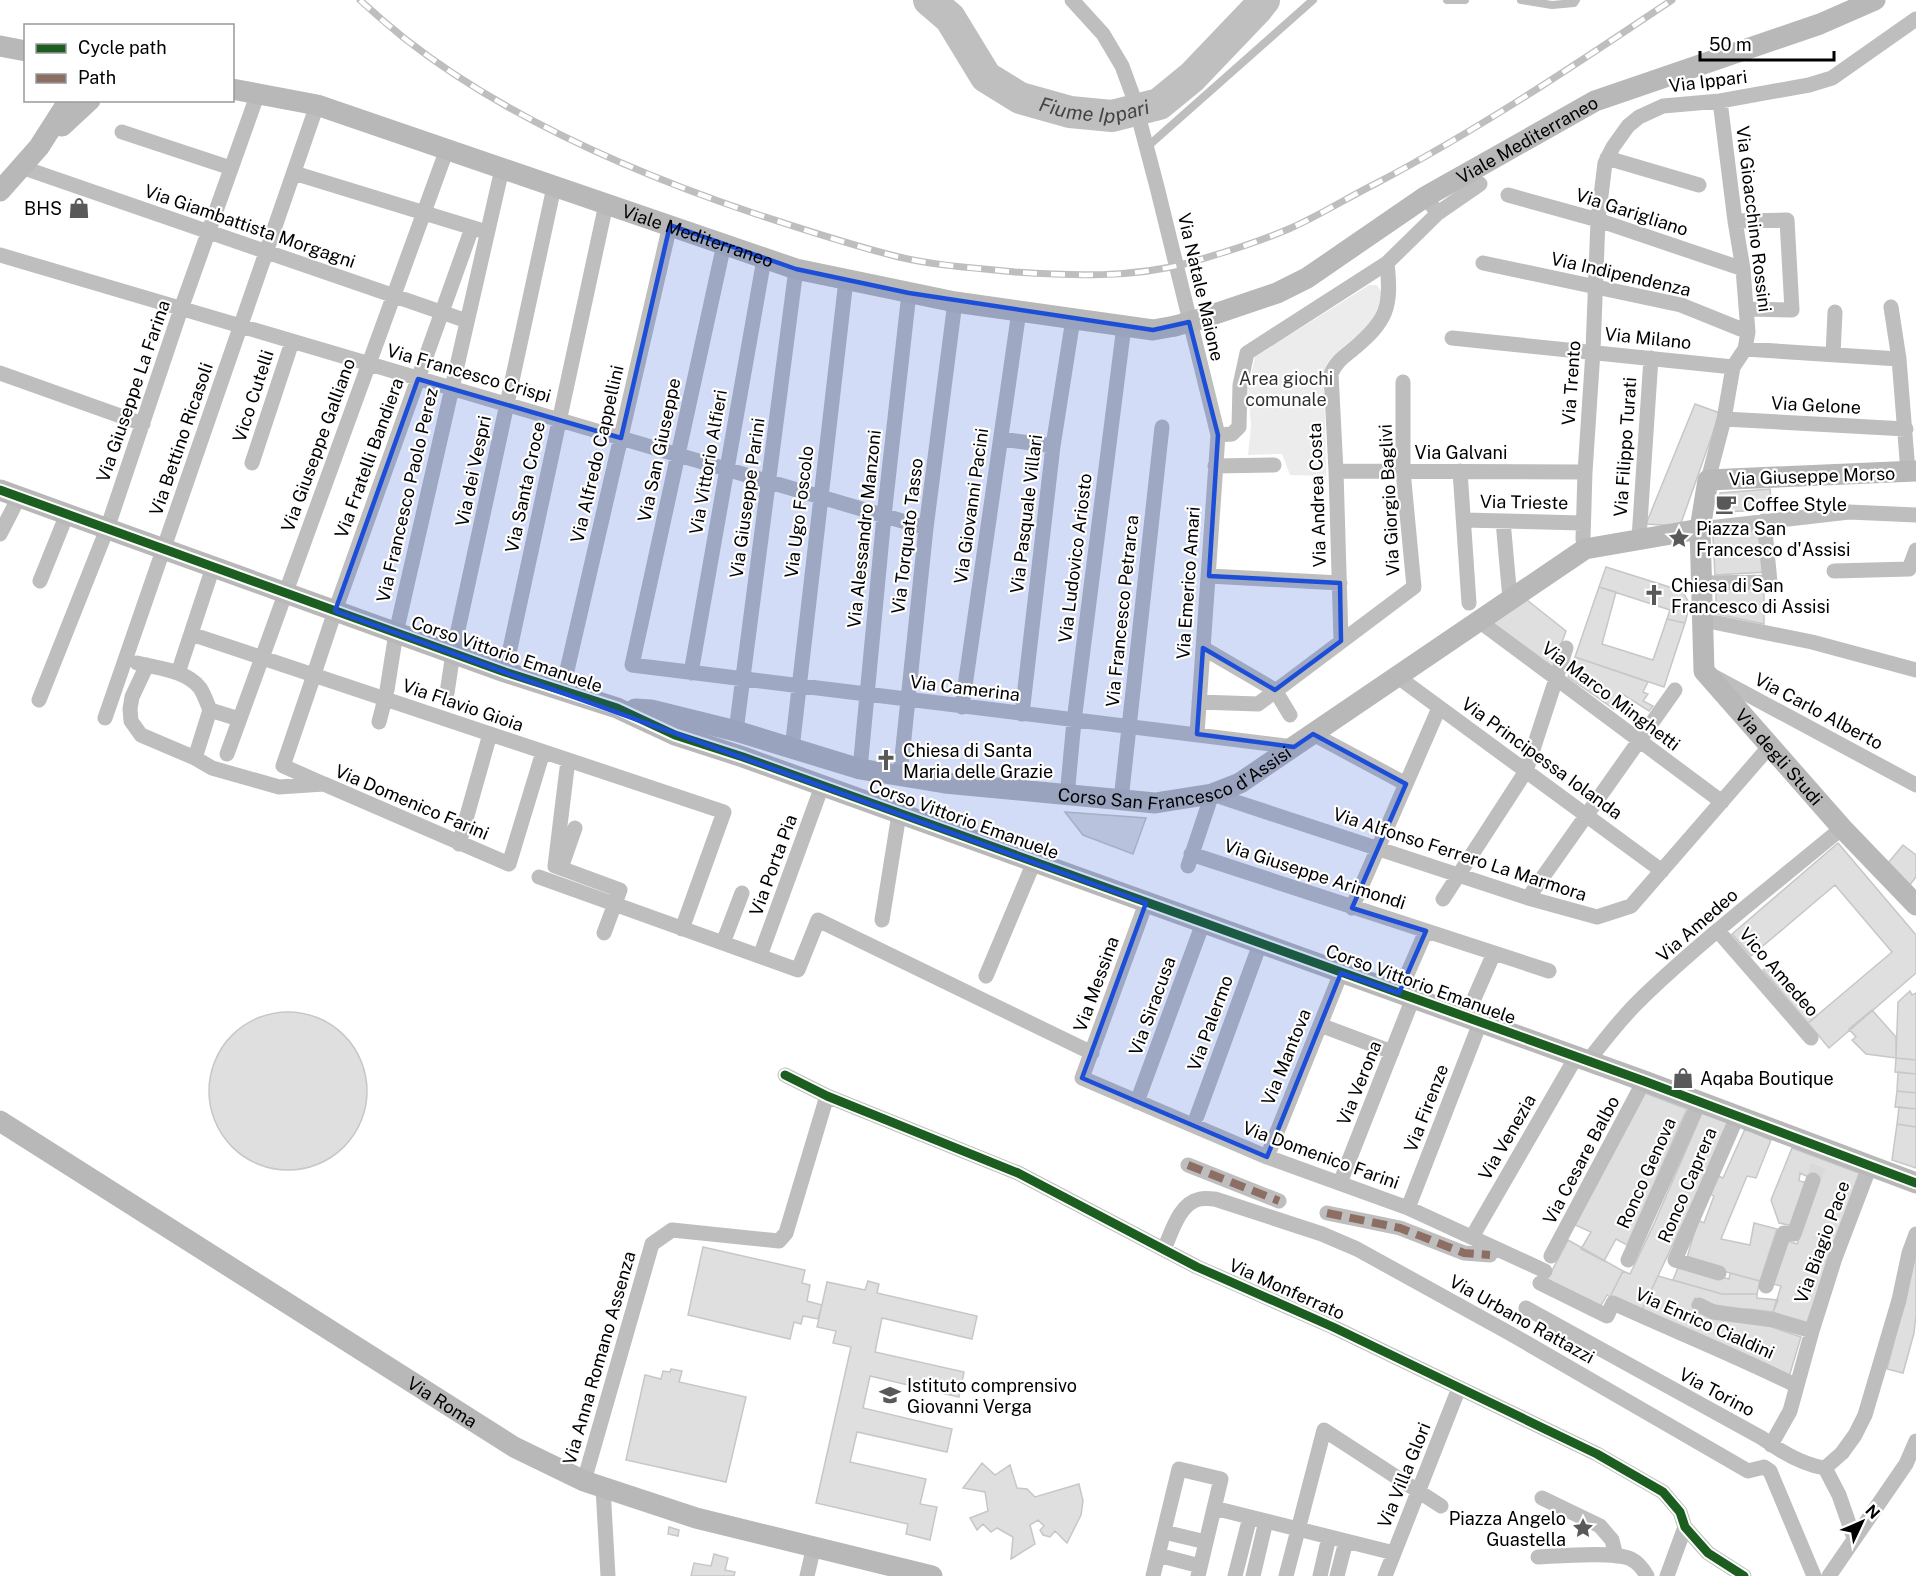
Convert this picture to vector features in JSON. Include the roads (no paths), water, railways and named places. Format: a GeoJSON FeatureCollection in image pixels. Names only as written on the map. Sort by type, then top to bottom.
{"type":"FeatureCollection","features":[{"type":"Feature","properties":{"kind":"street","name":"Via Natale Maione"},"geometry":{"type":"LineString","coordinates":[[1072,0],[1102,34],[1122,66],[1157,187],[1218,435]]}},
{"type":"Feature","properties":{"kind":"street","name":"Viale Mediterraneo"},"geometry":{"type":"LineString","coordinates":[[234,89],[317,105],[796,269],[955,302],[1153,330],[1200,319],[1277,293],[1307,278],[1432,205],[1595,102],[1821,24],[1875,0]]}},
{"type":"Feature","properties":{"kind":"street","name":"Via Ippari"},"geometry":{"type":"LineString","coordinates":[[1598,220],[1607,158],[1628,126],[1639,117],[1663,106],[1720,101],[1809,85],[1832,78],[1916,19]]}},
{"type":"Feature","properties":{"kind":"street"},"geometry":{"type":"LineString","coordinates":[[0,46],[24,51]]}},
{"type":"Feature","properties":{"kind":"street","name":"Via Giuseppe La Farina"},"geometry":{"type":"LineString","coordinates":[[39,700],[107,529],[181,309],[258,93]]}},
{"type":"Feature","properties":{"kind":"street","name":"Via Gioacchino Rossini"},"geometry":{"type":"LineString","coordinates":[[1708,480],[1724,419],[1733,367],[1745,350],[1748,332],[1743,269],[1720,101]]}},
{"type":"Feature","properties":{"kind":"street"},"geometry":{"type":"LineString","coordinates":[[0,191],[77,102]]}},
{"type":"Feature","properties":{"kind":"street","name":"Via Bettino Ricasoli"},"geometry":{"type":"LineString","coordinates":[[105,718],[317,105]]}},
{"type":"Feature","properties":{"kind":"street"},"geometry":{"type":"LineString","coordinates":[[122,132],[231,168]]}},
{"type":"Feature","properties":{"kind":"street","name":"Via Giuseppe Galliano"},"geometry":{"type":"LineString","coordinates":[[227,754],[447,149]]}},
{"type":"Feature","properties":{"kind":"street"},"geometry":{"type":"LineString","coordinates":[[1607,158],[1699,185]]}},
{"type":"Feature","properties":{"kind":"street","name":"Via Giambattista Morgagni"},"geometry":{"type":"LineString","coordinates":[[21,167],[467,321]]}},
{"type":"Feature","properties":{"kind":"street","name":"Via Francesco Paolo Perez"},"geometry":{"type":"LineString","coordinates":[[379,722],[396,633],[502,169]]}},
{"type":"Feature","properties":{"kind":"street"},"geometry":{"type":"LineString","coordinates":[[294,173],[488,232]]}},
{"type":"Feature","properties":{"kind":"street"},"geometry":{"type":"LineString","coordinates":[[1218,435],[1232,434],[1239,427],[1240,386],[1247,353],[1387,263],[1432,205],[1480,184]]}},
{"type":"Feature","properties":{"kind":"street","name":"Via dei Vespri"},"geometry":{"type":"LineString","coordinates":[[447,693],[453,654],[554,187]]}},
{"type":"Feature","properties":{"kind":"street","name":"Via Garigliano"},"geometry":{"type":"LineString","coordinates":[[1508,195],[1598,220],[1743,269]]}},
{"type":"Feature","properties":{"kind":"street","name":"Via Santa Croce"},"geometry":{"type":"LineString","coordinates":[[505,672],[606,204]]}},
{"type":"Feature","properties":{"kind":"street","name":"Via Trento"},"geometry":{"type":"LineString","coordinates":[[1585,549],[1583,523],[1585,472],[1598,220]]}},
{"type":"Feature","properties":{"kind":"street"},"geometry":{"type":"LineString","coordinates":[[1735,221],[1787,220],[1792,310],[1747,309]]}},
{"type":"Feature","properties":{"kind":"street","name":"Via Alfredo Cappellini"},"geometry":{"type":"LineString","coordinates":[[562,692],[670,225]]}},
{"type":"Feature","properties":{"kind":"street","name":"Via Fratelli Bandiera"},"geometry":{"type":"LineString","coordinates":[[324,784],[283,766],[335,611],[472,228]]}},
{"type":"Feature","properties":{"kind":"street","name":"Via San Giuseppe"},"geometry":{"type":"LineString","coordinates":[[632,665],[724,244]]}},
{"type":"Feature","properties":{"kind":"street","name":"Via Francesco Crispi"},"geometry":{"type":"LineString","coordinates":[[0,255],[926,528]]}},
{"type":"Feature","properties":{"kind":"street","name":"Via Vittorio Alfieri"},"geometry":{"type":"LineString","coordinates":[[691,673],[764,259]]}},
{"type":"Feature","properties":{"kind":"street","name":"Via Andrea Costa"},"geometry":{"type":"LineString","coordinates":[[1341,641],[1331,374],[1334,365],[1373,333],[1380,322],[1388,306],[1390,290],[1387,263]]}},
{"type":"Feature","properties":{"kind":"street","name":"Via Indipendenza"},"geometry":{"type":"LineString","coordinates":[[1483,263],[1681,305],[1748,332]]}},
{"type":"Feature","properties":{"kind":"street","name":"Via Giuseppe Parini"},"geometry":{"type":"LineString","coordinates":[[736,731],[796,269]]}},
{"type":"Feature","properties":{"kind":"street","name":"Via Ugo Foscolo"},"geometry":{"type":"LineString","coordinates":[[792,749],[846,280]]}},
{"type":"Feature","properties":{"kind":"street","name":"Via Alessandro Manzoni"},"geometry":{"type":"LineString","coordinates":[[860,769],[884,516],[909,293]]}},
{"type":"Feature","properties":{"kind":"street","name":"Via Torquato Tasso"},"geometry":{"type":"LineString","coordinates":[[900,776],[926,528],[955,302]]}},
{"type":"Feature","properties":{"kind":"street"},"geometry":{"type":"LineString","coordinates":[[1891,307],[1912,471]]}},
{"type":"Feature","properties":{"kind":"street","name":"Via Giovanni Pacini"},"geometry":{"type":"LineString","coordinates":[[962,707],[1019,311]]}},
{"type":"Feature","properties":{"kind":"street"},"geometry":{"type":"LineString","coordinates":[[1833,355],[1835,312]]}},
{"type":"Feature","properties":{"kind":"street","name":"Via Pasquale Villari"},"geometry":{"type":"LineString","coordinates":[[1022,714],[1053,446],[1073,319]]}},
{"type":"Feature","properties":{"kind":"street","name":"Via Ludovico Ariosto"},"geometry":{"type":"LineString","coordinates":[[1067,796],[1074,721],[1124,326]]}},
{"type":"Feature","properties":{"kind":"street","name":"Via Milano"},"geometry":{"type":"LineString","coordinates":[[1452,338],[1733,367]]}},
{"type":"Feature","properties":{"kind":"street","name":"Vico Cutelli"},"geometry":{"type":"LineString","coordinates":[[252,463],[292,342]]}},
{"type":"Feature","properties":{"kind":"street"},"geometry":{"type":"LineString","coordinates":[[1745,350],[1899,359]]}},
{"type":"Feature","properties":{"kind":"street","name":"Via Filippo Turati"},"geometry":{"type":"LineString","coordinates":[[1639,538],[1650,358]]}},
{"type":"Feature","properties":{"kind":"street"},"geometry":{"type":"LineString","coordinates":[[0,373],[143,424]]}},
{"type":"Feature","properties":{"kind":"street","name":"Via Giorgio Baglivi"},"geometry":{"type":"LineString","coordinates":[[1199,702],[1258,704],[1414,587],[1403,471],[1403,382]]}},
{"type":"Feature","properties":{"kind":"street","name":"Via Gelone"},"geometry":{"type":"LineString","coordinates":[[1724,419],[1906,429]]}},
{"type":"Feature","properties":{"kind":"street","name":"Via Francesco Petrarca"},"geometry":{"type":"LineString","coordinates":[[1121,800],[1162,427]]}},
{"type":"Feature","properties":{"kind":"street","name":"Via Emerico Amari"},"geometry":{"type":"LineString","coordinates":[[1197,735],[1218,435]]}},
{"type":"Feature","properties":{"kind":"street"},"geometry":{"type":"LineString","coordinates":[[1001,439],[1053,446]]}},
{"type":"Feature","properties":{"kind":"street"},"geometry":{"type":"LineString","coordinates":[[1215,466],[1274,465]]}},
{"type":"Feature","properties":{"kind":"street","name":"Via Galvani"},"geometry":{"type":"LineString","coordinates":[[1336,471],[1585,472]]}},
{"type":"Feature","properties":{"kind":"street"},"geometry":{"type":"LineString","coordinates":[[1460,471],[1474,612]]}},
{"type":"Feature","properties":{"kind":"street","name":"Via Giuseppe Morso"},"geometry":{"type":"LineString","coordinates":[[1708,480],[1912,471]]}},
{"type":"Feature","properties":{"kind":"street"},"geometry":{"type":"LineString","coordinates":[[1704,671],[1703,583],[1708,528],[1708,480]]}},
{"type":"Feature","properties":{"kind":"street"},"geometry":{"type":"LineString","coordinates":[[0,534],[9,493]]}},
{"type":"Feature","properties":{"kind":"street","name":"Corso Vittorio Emanuele"},"geometry":{"type":"LineString","coordinates":[[9,493],[453,654],[616,708],[675,735],[1644,1081],[1737,1117],[1822,1154],[1870,1166],[1916,1183]]}},
{"type":"Feature","properties":{"kind":"street"},"geometry":{"type":"LineString","coordinates":[[1708,528],[1849,512],[1916,514]]}},
{"type":"Feature","properties":{"kind":"street"},"geometry":{"type":"LineString","coordinates":[[40,581],[67,514]]}},
{"type":"Feature","properties":{"kind":"street","name":"Via Trieste"},"geometry":{"type":"LineString","coordinates":[[1464,520],[1583,523]]}},
{"type":"Feature","properties":{"kind":"street"},"geometry":{"type":"LineString","coordinates":[[1503,521],[1510,599]]}},
{"type":"Feature","properties":{"kind":"street"},"geometry":{"type":"LineString","coordinates":[[1703,583],[1770,582],[1764,521]]}},
{"type":"Feature","properties":{"kind":"street","name":"Corso San Francesco d'Assisi"},"geometry":{"type":"LineString","coordinates":[[616,708],[651,710],[736,731],[860,769],[945,783],[1155,803],[1212,794],[1240,783],[1398,676],[1474,612],[1510,599],[1585,549],[1708,528]]}},
{"type":"Feature","properties":{"kind":"street"},"geometry":{"type":"LineString","coordinates":[[1834,571],[1909,569],[1916,550]]}},
{"type":"Feature","properties":{"kind":"street"},"geometry":{"type":"LineString","coordinates":[[178,673],[213,567]]}},
{"type":"Feature","properties":{"kind":"street"},"geometry":{"type":"LineString","coordinates":[[1209,576],[1340,584]]}},
{"type":"Feature","properties":{"kind":"street","name":"Via Marco Minghetti"},"geometry":{"type":"LineString","coordinates":[[1474,612],[1556,680],[1722,802]]}},
{"type":"Feature","properties":{"kind":"street"},"geometry":{"type":"LineString","coordinates":[[1703,620],[1812,642],[1916,670]]}},
{"type":"Feature","properties":{"kind":"street","name":"Via Flavio Gioia"},"geometry":{"type":"LineString","coordinates":[[191,634],[261,658],[386,694],[490,734],[724,812],[682,929]]}},
{"type":"Feature","properties":{"kind":"street"},"geometry":{"type":"LineString","coordinates":[[1203,648],[1275,690],[1290,715]]}},
{"type":"Feature","properties":{"kind":"street"},"geometry":{"type":"LineString","coordinates":[[1443,899],[1526,771],[1566,648]]}},
{"type":"Feature","properties":{"kind":"street"},"geometry":{"type":"LineString","coordinates":[[126,660],[147,665],[178,673],[197,685],[210,710],[195,758],[141,735],[131,721],[132,697],[147,665]]}},
{"type":"Feature","properties":{"kind":"street","name":"Via Camerina"},"geometry":{"type":"LineString","coordinates":[[632,665],[1294,747]]}},
{"type":"Feature","properties":{"kind":"street","name":"Via degli Studi"},"geometry":{"type":"LineString","coordinates":[[1704,671],[1842,828],[1916,905]]}},
{"type":"Feature","properties":{"kind":"street","name":"Via Carlo Alberto"},"geometry":{"type":"LineString","coordinates":[[1704,671],[1916,785]]}},
{"type":"Feature","properties":{"kind":"street","name":"Via Principessa Iolanda"},"geometry":{"type":"LineString","coordinates":[[1398,676],[1662,871]]}},
{"type":"Feature","properties":{"kind":"street"},"geometry":{"type":"LineString","coordinates":[[1528,898],[1675,690]]}},
{"type":"Feature","properties":{"kind":"street"},"geometry":{"type":"LineString","coordinates":[[1352,908],[1439,708]]}},
{"type":"Feature","properties":{"kind":"street"},"geometry":{"type":"LineString","coordinates":[[210,710],[239,719]]}},
{"type":"Feature","properties":{"kind":"street"},"geometry":{"type":"LineString","coordinates":[[459,844],[490,734]]}},
{"type":"Feature","properties":{"kind":"street"},"geometry":{"type":"LineString","coordinates":[[1312,734],[1406,784]]}},
{"type":"Feature","properties":{"kind":"street","name":"Via Alfonso Ferrero La Marmora"},"geometry":{"type":"LineString","coordinates":[[1212,794],[1528,898],[1597,917],[1631,906],[1770,746]]}},
{"type":"Feature","properties":{"kind":"street","name":"Via Domenico Farini"},"geometry":{"type":"LineString","coordinates":[[195,758],[212,768],[279,787],[324,784],[509,864],[543,752]]}},
{"type":"Feature","properties":{"kind":"street"},"geometry":{"type":"LineString","coordinates":[[568,760],[555,866],[620,890],[604,933]]}},
{"type":"Feature","properties":{"kind":"street","name":"Via Porta Pia"},"geometry":{"type":"LineString","coordinates":[[760,956],[822,786]]}},
{"type":"Feature","properties":{"kind":"street","name":"Via Giuseppe Arimondi"},"geometry":{"type":"LineString","coordinates":[[1212,794],[1190,860],[1352,908],[1549,971]]}},
{"type":"Feature","properties":{"kind":"street"},"geometry":{"type":"LineString","coordinates":[[882,920],[899,814]]}},
{"type":"Feature","properties":{"kind":"street"},"geometry":{"type":"LineString","coordinates":[[561,868],[575,828]]}},
{"type":"Feature","properties":{"kind":"street","name":"Via Amedeo"},"geometry":{"type":"LineString","coordinates":[[1582,1059],[1645,996],[1718,931],[1842,828]]}},
{"type":"Feature","properties":{"kind":"street"},"geometry":{"type":"LineString","coordinates":[[986,976],[1034,862]]}},
{"type":"Feature","properties":{"kind":"street"},"geometry":{"type":"LineString","coordinates":[[539,877],[798,970],[818,920],[1092,1053]]}},
{"type":"Feature","properties":{"kind":"street"},"geometry":{"type":"LineString","coordinates":[[723,943],[742,893]]}},
{"type":"Feature","properties":{"kind":"street","name":"Via Messina"},"geometry":{"type":"LineString","coordinates":[[1082,1078],[1146,903]]}},
{"type":"Feature","properties":{"kind":"street","name":"Via Siracusa"},"geometry":{"type":"LineString","coordinates":[[1137,1102],[1203,923]]}},
{"type":"Feature","properties":{"kind":"street"},"geometry":{"type":"LineString","coordinates":[[1406,996],[1426,931]]}},
{"type":"Feature","properties":{"kind":"street","name":"Vico Amedeo"},"geometry":{"type":"LineString","coordinates":[[1718,931],[1811,1038]]}},
{"type":"Feature","properties":{"kind":"street","name":"Via Palermo"},"geometry":{"type":"LineString","coordinates":[[1197,1116],[1260,944]]}},
{"type":"Feature","properties":{"kind":"street"},"geometry":{"type":"LineString","coordinates":[[1473,1020],[1494,953]]}},
{"type":"Feature","properties":{"kind":"street","name":"Via Mantova"},"geometry":{"type":"LineString","coordinates":[[1267,1157],[1341,973]]}},
{"type":"Feature","properties":{"kind":"street","name":"Via Verona"},"geometry":{"type":"LineString","coordinates":[[1341,1183],[1392,1052],[1406,996]]}},
{"type":"Feature","properties":{"kind":"street","name":"Via Firenze"},"geometry":{"type":"LineString","coordinates":[[1408,1208],[1473,1020]]}},
{"type":"Feature","properties":{"kind":"street"},"geometry":{"type":"LineString","coordinates":[[1320,1025],[1392,1052]]}},
{"type":"Feature","properties":{"kind":"street","name":"Via Venezia"},"geometry":{"type":"LineString","coordinates":[[1472,1237],[1582,1059]]}},
{"type":"Feature","properties":{"kind":"street","name":"Via Monferrato"},"geometry":{"type":"LineString","coordinates":[[784,1076],[827,1096],[1018,1173],[1197,1267],[1333,1327],[1597,1454],[1663,1492],[1680,1512],[1685,1527],[1708,1553],[1744,1576]]}},
{"type":"Feature","properties":{"kind":"street","name":"Via Domenico Farini"},"geometry":{"type":"LineString","coordinates":[[1082,1078],[1267,1157],[1408,1208],[1472,1237],[1543,1277]]}},
{"type":"Feature","properties":{"kind":"street","name":"Via Cesare Balbo"},"geometry":{"type":"LineString","coordinates":[[1551,1256],[1644,1081]]}},
{"type":"Feature","properties":{"kind":"street","name":"Via Anna Romano Assenza"},"geometry":{"type":"LineString","coordinates":[[608,1576],[594,1484],[652,1244],[672,1230],[779,1241],[786,1233],[827,1096]]}},
{"type":"Feature","properties":{"kind":"street","name":"Ronco Genova"},"geometry":{"type":"LineString","coordinates":[[1628,1260],[1699,1102]]}},
{"type":"Feature","properties":{"kind":"street","name":"Ronco Caprera"},"geometry":{"type":"LineString","coordinates":[[1719,1273],[1675,1260],[1737,1117]]}},
{"type":"Feature","properties":{"kind":"street","name":"Via Roma"},"geometry":{"type":"LineString","coordinates":[[0,1121],[514,1447],[594,1484],[696,1518],[933,1576]]}},
{"type":"Feature","properties":{"kind":"street"},"geometry":{"type":"LineString","coordinates":[[1188,1165],[1279,1201]]}},
{"type":"Feature","properties":{"kind":"street","name":"Via Biagio Pace"},"geometry":{"type":"LineString","coordinates":[[1771,1445],[1790,1411],[1835,1258],[1870,1166]]}},
{"type":"Feature","properties":{"kind":"street"},"geometry":{"type":"LineString","coordinates":[[1766,1286],[1784,1233],[1794,1234],[1813,1180]]}},
{"type":"Feature","properties":{"kind":"street","name":"Via Urbano Rattazzi"},"geometry":{"type":"LineString","coordinates":[[1164,1250],[1178,1217],[1188,1205],[1200,1199],[1215,1199],[1322,1234],[1357,1249],[1748,1471],[1764,1467],[1770,1471],[1814,1576]]}},
{"type":"Feature","properties":{"kind":"street"},"geometry":{"type":"LineString","coordinates":[[1327,1213],[1401,1228],[1464,1253],[1490,1255]]}},
{"type":"Feature","properties":{"kind":"street"},"geometry":{"type":"LineString","coordinates":[[1854,1538],[1839,1495],[1825,1468],[1842,1453],[1855,1435],[1865,1415],[1916,1234]]}},
{"type":"Feature","properties":{"kind":"street","name":"Via Enrico Cialdini"},"geometry":{"type":"LineString","coordinates":[[1543,1277],[1607,1316],[1613,1303],[1797,1386]]}},
{"type":"Feature","properties":{"kind":"street","name":"Via Biagio Pace"},"geometry":{"type":"LineString","coordinates":[[1700,1305],[1713,1312],[1774,1320],[1812,1331]]}},
{"type":"Feature","properties":{"kind":"street","name":"Via Torino"},"geometry":{"type":"LineString","coordinates":[[1526,1308],[1771,1445],[1814,1466],[1825,1468]]}},
{"type":"Feature","properties":{"kind":"street","name":"Via Villa Glori"},"geometry":{"type":"LineString","coordinates":[[1385,1576],[1459,1388]]}},
{"type":"Feature","properties":{"kind":"street"},"geometry":{"type":"LineString","coordinates":[[1286,1576],[1324,1430],[1441,1506]]}},
{"type":"Feature","properties":{"kind":"street"},"geometry":{"type":"LineString","coordinates":[[1829,1576],[1854,1538],[1911,1467],[1916,1442]]}},
{"type":"Feature","properties":{"kind":"street"},"geometry":{"type":"LineString","coordinates":[[1153,1576],[1179,1469],[1221,1479],[1199,1571],[1158,1556]]}},
{"type":"Feature","properties":{"kind":"street"},"geometry":{"type":"LineString","coordinates":[[1542,1498],[1600,1526],[1612,1540],[1616,1556]]}},
{"type":"Feature","properties":{"kind":"street"},"geometry":{"type":"LineString","coordinates":[[1214,1508],[1394,1553]]}},
{"type":"Feature","properties":{"kind":"street"},"geometry":{"type":"LineString","coordinates":[[1235,1576],[1250,1517]]}},
{"type":"Feature","properties":{"kind":"street"},"geometry":{"type":"LineString","coordinates":[[1253,1576],[1266,1521]]}},
{"type":"Feature","properties":{"kind":"street"},"geometry":{"type":"LineString","coordinates":[[1667,1576],[1685,1527]]}},
{"type":"Feature","properties":{"kind":"street"},"geometry":{"type":"LineString","coordinates":[[1164,1532],[1206,1542]]}},
{"type":"Feature","properties":{"kind":"street"},"geometry":{"type":"LineString","coordinates":[[1320,1576],[1329,1537]]}},
{"type":"Feature","properties":{"kind":"street"},"geometry":{"type":"LineString","coordinates":[[1337,1576],[1346,1541]]}},
{"type":"Feature","properties":{"kind":"street"},"geometry":{"type":"LineString","coordinates":[[807,1576],[814,1546]]}},
{"type":"Feature","properties":{"kind":"street"},"geometry":{"type":"LineString","coordinates":[[1538,1557],[1616,1556],[1630,1558],[1641,1566],[1647,1576]]}},
{"type":"Feature","properties":{"kind":"lane"},"geometry":{"type":"LineString","coordinates":[[1145,148],[1313,0]]}},
{"type":"Feature","properties":{"kind":"lane"},"geometry":{"type":"LineString","coordinates":[[1447,0],[1465,0]]}},
{"type":"Feature","properties":{"kind":"lane"},"geometry":{"type":"LineString","coordinates":[[1521,0],[1552,5],[1574,3],[1576,0]]}},
{"type":"Feature","properties":{"kind":"waterway","name":"Fiume Ippari"},"geometry":{"type":"LineString","coordinates":[[929,0],[950,18],[986,77],[1020,98],[1070,112],[1112,116],[1159,104],[1192,77],[1264,0]]}},
{"type":"Feature","properties":{"kind":"tunnel"},"geometry":{"type":"LineString","coordinates":[[1813,1180],[1821,1159]]}},
{"type":"Feature","properties":{"kind":"railway"},"geometry":{"type":"LineString","coordinates":[[360,0],[404,38],[484,93],[571,140],[662,180],[771,219],[899,257],[971,268],[1080,275],[1167,268],[1228,251],[1291,228],[1451,142],[1563,73],[1672,0]]}},
{"type":"Feature","properties":{"kind":"place","name":"BHS"},"geometry":{"type":"Point","coordinates":[79,208]}},
{"type":"Feature","properties":{"kind":"place","name":"Coffee Style"},"geometry":{"type":"Point","coordinates":[1726,504]}},
{"type":"Feature","properties":{"kind":"place","name":"Piazza San Francesco d'Assisi"},"geometry":{"type":"Point","coordinates":[1679,538]}},
{"type":"Feature","properties":{"kind":"place","name":"Chiesa di San Francesco di Assisi"},"geometry":{"type":"Point","coordinates":[1654,595]}},
{"type":"Feature","properties":{"kind":"place","name":"Chiesa di Santa Maria delle Grazie"},"geometry":{"type":"Point","coordinates":[886,760]}},
{"type":"Feature","properties":{"kind":"place","name":"Aqaba Boutique"},"geometry":{"type":"Point","coordinates":[1683,1078]}},
{"type":"Feature","properties":{"kind":"place","name":"Istituto comprensivo Giovanni Verga"},"geometry":{"type":"Point","coordinates":[890,1395]}},
{"type":"Feature","properties":{"kind":"place","name":"Piazza Angelo Guastella"},"geometry":{"type":"Point","coordinates":[1583,1528]}},
{"type":"Feature","properties":{"kind":"park label","name":"Area giochi comunale"},"geometry":{"type":"Point","coordinates":[1286,388]}}]}
